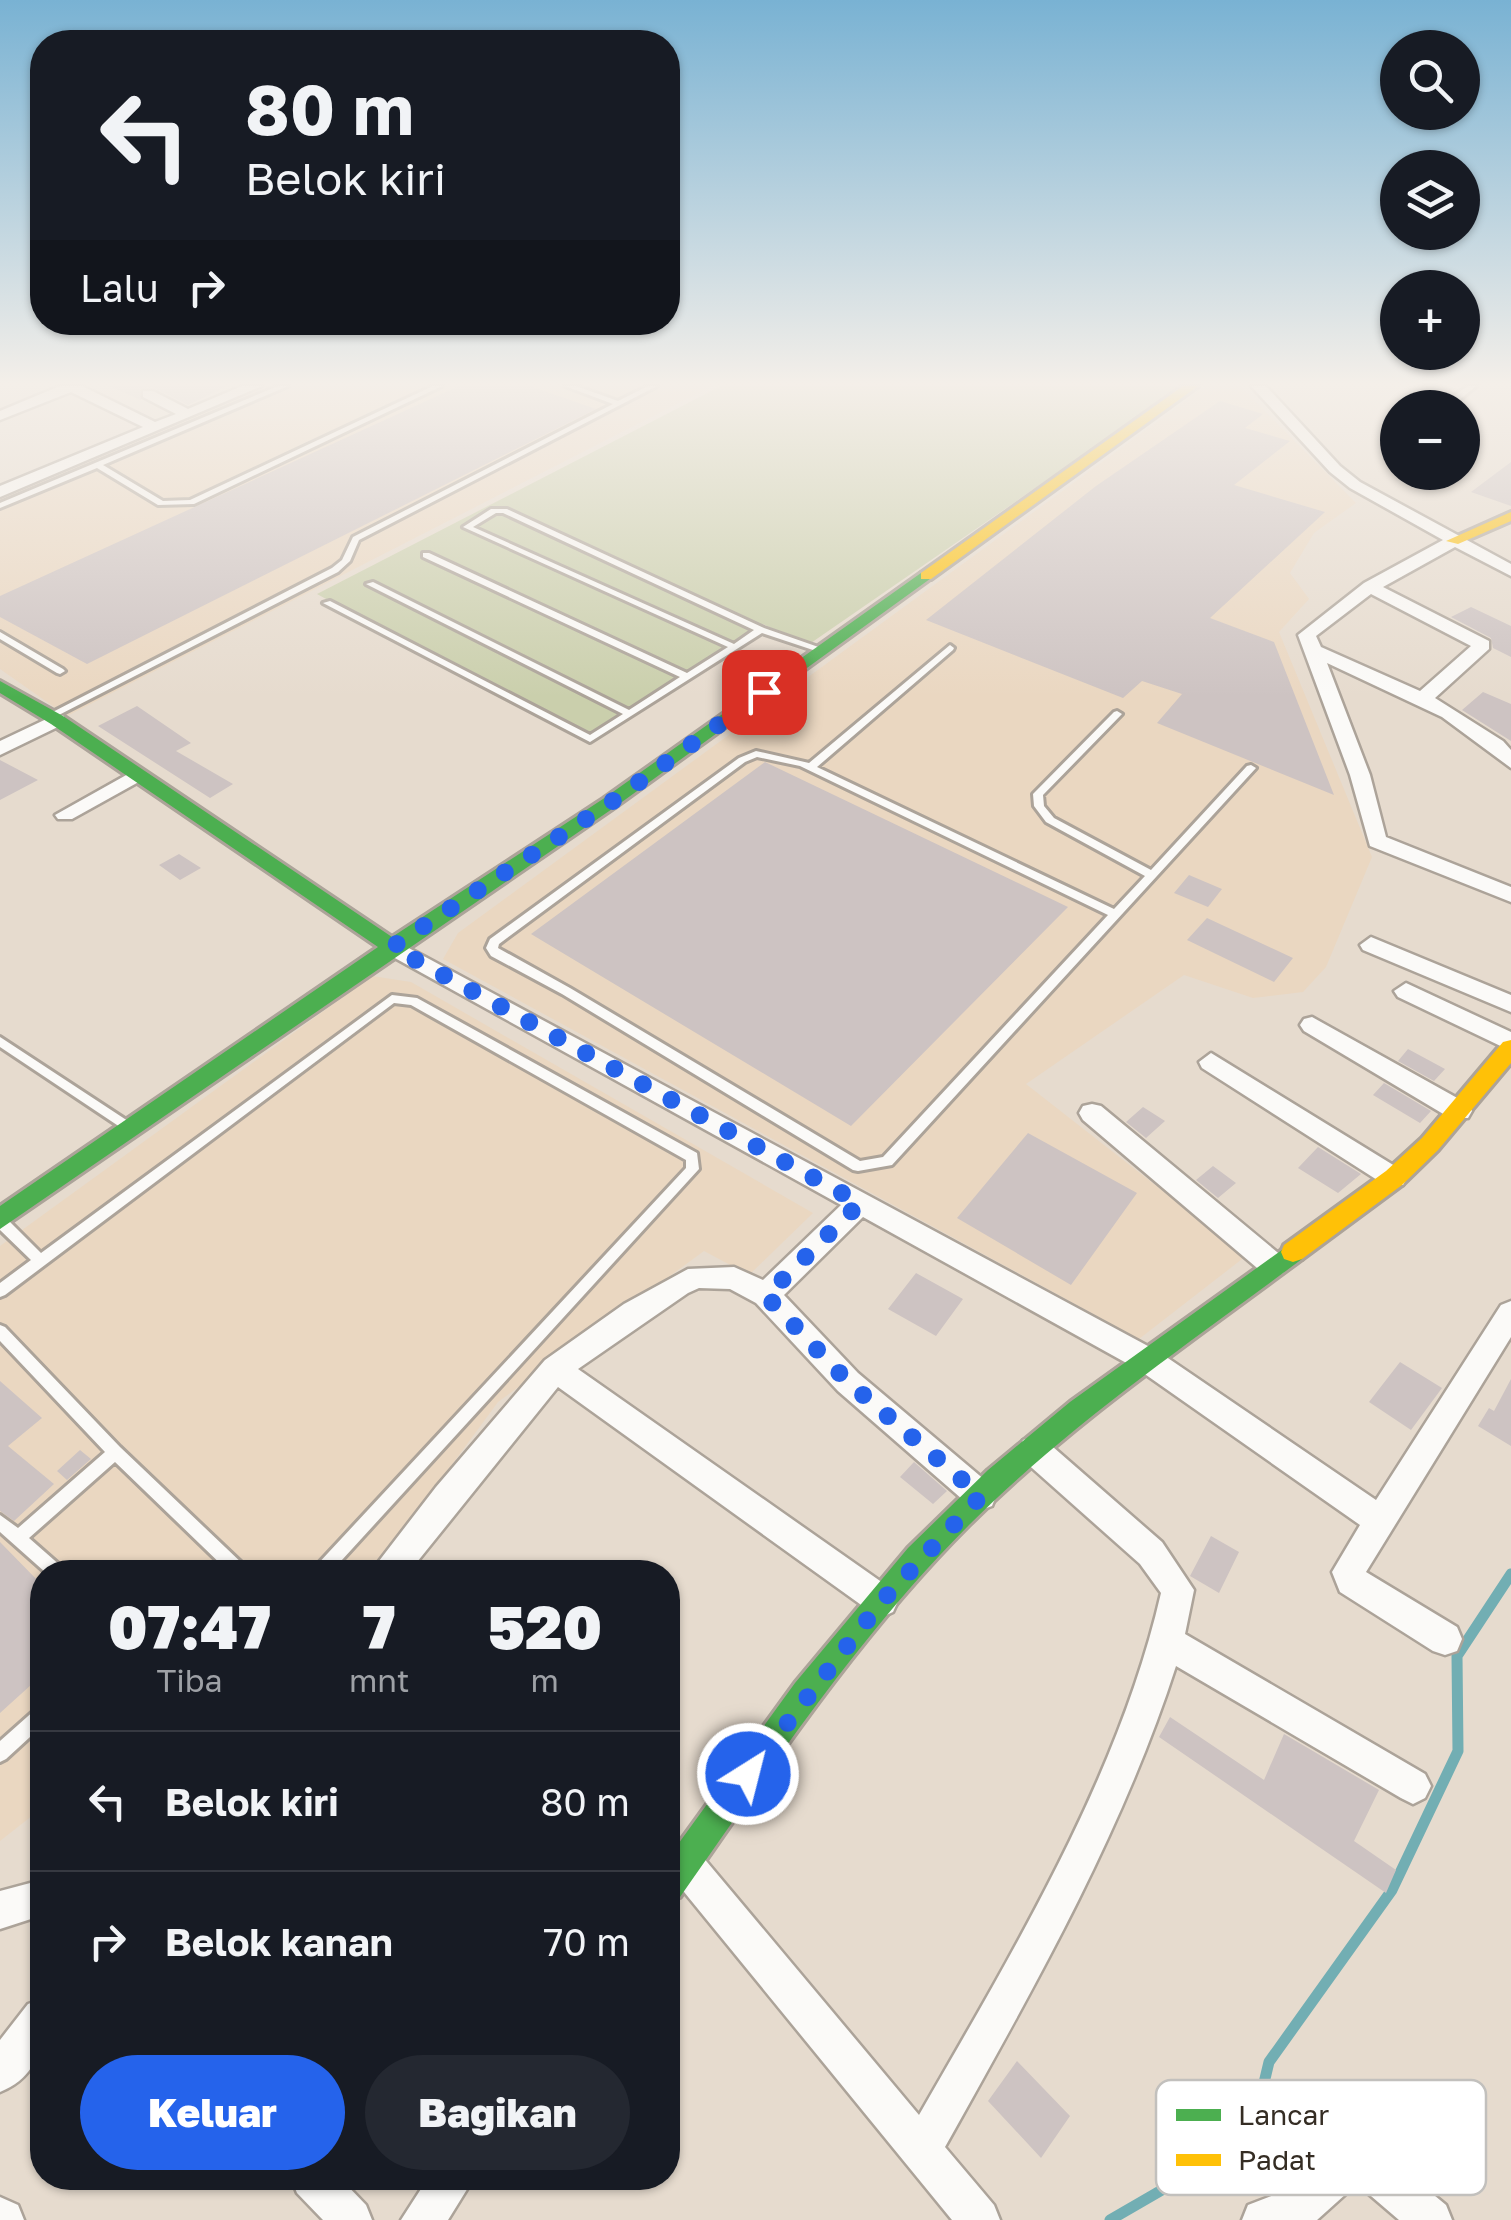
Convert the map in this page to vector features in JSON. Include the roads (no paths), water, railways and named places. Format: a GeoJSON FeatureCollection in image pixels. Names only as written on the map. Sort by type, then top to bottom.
{"type":"FeatureCollection","features":[{"type":"Feature","properties":{"kind":"street"},"geometry":{"type":"LineString","coordinates":[[0,1220],[392,947],[610,803],[1047,490]]}},
{"type":"Feature","properties":{"kind":"street"},"geometry":{"type":"LineString","coordinates":[[1362,490],[1511,570]]}},
{"type":"Feature","properties":{"kind":"street"},"geometry":{"type":"LineString","coordinates":[[1511,516],[1452,541],[1370,587],[1307,635],[1360,775],[1377,841],[1511,896]]}},
{"type":"Feature","properties":{"kind":"street"},"geometry":{"type":"LineString","coordinates":[[1370,587],[1483,645],[1421,700]]}},
{"type":"Feature","properties":{"kind":"street"},"geometry":{"type":"LineString","coordinates":[[1313,650],[1421,700],[1508,750]]}},
{"type":"Feature","properties":{"kind":"street"},"geometry":{"type":"LineString","coordinates":[[0,686],[392,947],[1149,1361],[1380,1521]]}},
{"type":"Feature","properties":{"kind":"street"},"geometry":{"type":"LineString","coordinates":[[0,749],[53,718]]}},
{"type":"Feature","properties":{"kind":"street"},"geometry":{"type":"LineString","coordinates":[[65,815],[137,775]]}},
{"type":"Feature","properties":{"kind":"street"},"geometry":{"type":"LineString","coordinates":[[1371,945],[1511,1004]]}},
{"type":"Feature","properties":{"kind":"street"},"geometry":{"type":"LineString","coordinates":[[680,1868],[770,1744],[882,1601],[981,1496],[1034,1450],[1273,1265],[1394,1178],[1459,1111],[1511,1045],[1406,990]]}},
{"type":"Feature","properties":{"kind":"street"},"geometry":{"type":"LineString","coordinates":[[1312,1025],[1459,1111]]}},
{"type":"Feature","properties":{"kind":"street"},"geometry":{"type":"LineString","coordinates":[[1212,1062],[1394,1178]]}},
{"type":"Feature","properties":{"kind":"street"},"geometry":{"type":"LineString","coordinates":[[1092,1113],[1273,1265]]}},
{"type":"Feature","properties":{"kind":"street"},"geometry":{"type":"LineString","coordinates":[[766,1296],[860,1203]]}},
{"type":"Feature","properties":{"kind":"street"},"geometry":{"type":"LineString","coordinates":[[399,1560],[555,1369],[634,1312],[678,1284],[698,1277],[734,1278],[766,1296],[834,1368],[981,1496]]}},
{"type":"Feature","properties":{"kind":"street"},"geometry":{"type":"LineString","coordinates":[[1445,1639],[1347,1576],[1511,1313]]}},
{"type":"Feature","properties":{"kind":"street"},"geometry":{"type":"LineString","coordinates":[[555,1369],[882,1601]]}},
{"type":"Feature","properties":{"kind":"street"},"geometry":{"type":"LineString","coordinates":[[922,2149],[996,2020],[1139,1730],[1167,1642],[1178,1590],[1168,1573],[1034,1450]]}},
{"type":"Feature","properties":{"kind":"street"},"geometry":{"type":"LineString","coordinates":[[1167,1642],[1413,1786]]}},
{"type":"Feature","properties":{"kind":"street"},"geometry":{"type":"LineString","coordinates":[[680,1878],[922,2149],[978,2220]]}},
{"type":"Feature","properties":{"kind":"street"},"geometry":{"type":"LineString","coordinates":[[0,1910],[30,1901]]}},
{"type":"Feature","properties":{"kind":"street"},"geometry":{"type":"LineString","coordinates":[[0,2072],[30,2033]]}},
{"type":"Feature","properties":{"kind":"street"},"geometry":{"type":"LineString","coordinates":[[323,2190],[351,2220]]}},
{"type":"Feature","properties":{"kind":"street"},"geometry":{"type":"LineString","coordinates":[[422,2220],[444,2190]]}},
{"type":"Feature","properties":{"kind":"street"},"geometry":{"type":"LineString","coordinates":[[1263,2220],[1304,2205],[1315,2195]]}},
{"type":"Feature","properties":{"kind":"street"},"geometry":{"type":"LineString","coordinates":[[1402,2195],[1431,2220]]}},
{"type":"Feature","properties":{"kind":"lane"},"geometry":{"type":"LineString","coordinates":[[0,506],[39,490]]}},
{"type":"Feature","properties":{"kind":"lane"},"geometry":{"type":"LineString","coordinates":[[139,490],[161,503],[191,502],[218,490]]}},
{"type":"Feature","properties":{"kind":"lane"},"geometry":{"type":"LineString","coordinates":[[53,718],[334,570],[346,561],[356,539],[453,490]]}},
{"type":"Feature","properties":{"kind":"lane"},"geometry":{"type":"LineString","coordinates":[[734,647],[467,527],[494,511],[504,511],[761,630],[822,650]]}},
{"type":"Feature","properties":{"kind":"lane"},"geometry":{"type":"LineString","coordinates":[[426,555],[687,678]]}},
{"type":"Feature","properties":{"kind":"lane"},"geometry":{"type":"LineString","coordinates":[[370,584],[630,714]]}},
{"type":"Feature","properties":{"kind":"lane"},"geometry":{"type":"LineString","coordinates":[[327,602],[590,738],[761,630]]}},
{"type":"Feature","properties":{"kind":"lane"},"geometry":{"type":"LineString","coordinates":[[0,635],[60,671]]}},
{"type":"Feature","properties":{"kind":"lane"},"geometry":{"type":"LineString","coordinates":[[810,768],[950,648]]}},
{"type":"Feature","properties":{"kind":"lane"},"geometry":{"type":"LineString","coordinates":[[1117,714],[1038,794],[1039,806],[1050,820],[1152,874]]}},
{"type":"Feature","properties":{"kind":"lane"},"geometry":{"type":"LineString","coordinates":[[1115,914],[810,768],[756,754],[742,760],[494,942],[495,953],[566,991],[858,1166],[874,1166],[887,1161],[1250,768]]}},
{"type":"Feature","properties":{"kind":"lane"},"geometry":{"type":"LineString","coordinates":[[0,1291],[392,998],[413,1001],[692,1157],[693,1169],[332,1560]]}},
{"type":"Feature","properties":{"kind":"lane"},"geometry":{"type":"LineString","coordinates":[[0,1040],[132,1130]]}},
{"type":"Feature","properties":{"kind":"lane"},"geometry":{"type":"LineString","coordinates":[[0,1220],[40,1261]]}},
{"type":"Feature","properties":{"kind":"lane"},"geometry":{"type":"LineString","coordinates":[[0,1331],[114,1452],[227,1560]]}},
{"type":"Feature","properties":{"kind":"lane"},"geometry":{"type":"LineString","coordinates":[[18,1538],[114,1452]]}},
{"type":"Feature","properties":{"kind":"lane"},"geometry":{"type":"LineString","coordinates":[[0,1522],[43,1560]]}},
{"type":"Feature","properties":{"kind":"lane"},"geometry":{"type":"LineString","coordinates":[[0,1754],[30,1726]]}},
{"type":"Feature","properties":{"kind":"waterway"},"geometry":{"type":"LineString","coordinates":[[1265,2080],[1269,2062],[1392,1890],[1458,1751],[1457,1656],[1511,1574]]}},
{"type":"Feature","properties":{"kind":"waterway"},"geometry":{"type":"LineString","coordinates":[[1110,2220],[1156,2193]]}}]}
